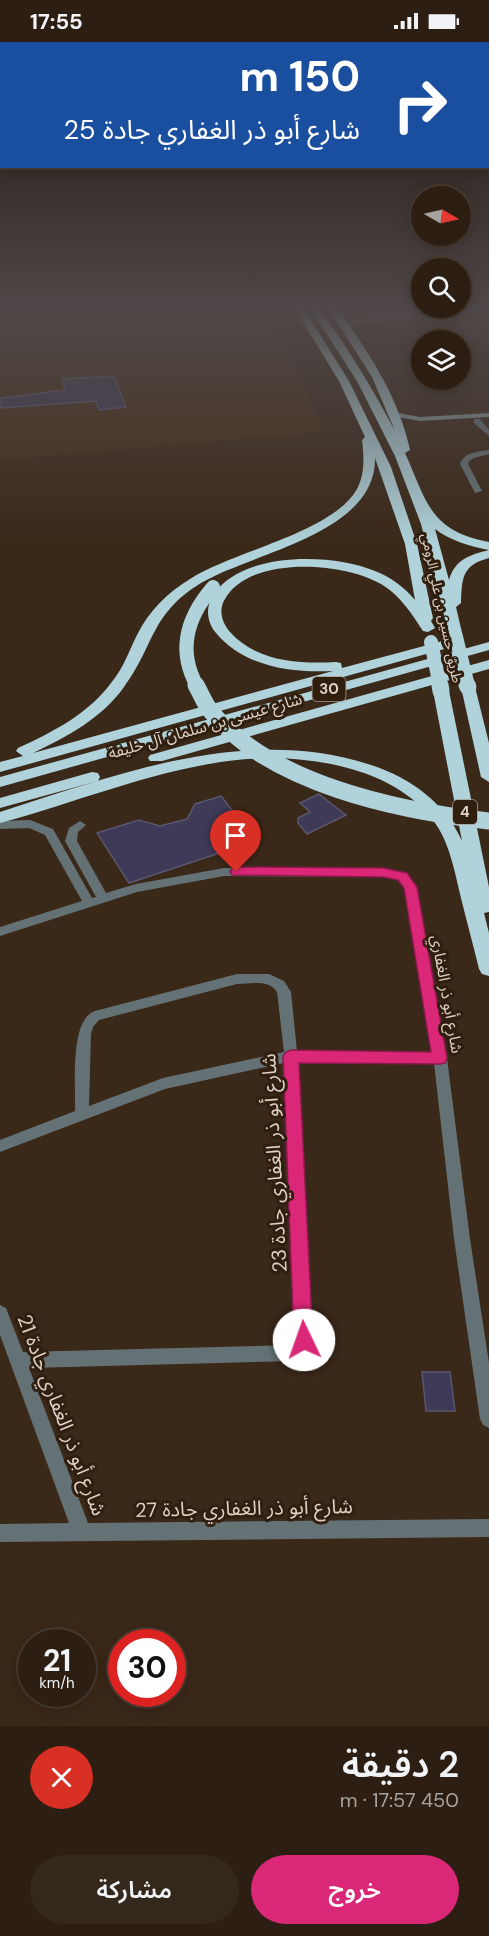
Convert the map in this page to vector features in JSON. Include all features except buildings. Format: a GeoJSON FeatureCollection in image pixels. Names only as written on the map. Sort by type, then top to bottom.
{"type":"FeatureCollection","features":[{"type":"Feature","properties":{"kind":"highway","name":"طريق حسين بن علي الرومي"},"geometry":{"type":"LineString","coordinates":[[348,390],[385,466],[411,544],[489,933]]}},
{"type":"Feature","properties":{"kind":"highway","name":"طريق حسين بن علي الرومي"},"geometry":{"type":"LineString","coordinates":[[367,390],[422,510],[455,631],[489,777]]}},
{"type":"Feature","properties":{"kind":"highway"},"geometry":{"type":"LineString","coordinates":[[383,390],[402,434],[407,473]]}},
{"type":"Feature","properties":{"kind":"highway"},"geometry":{"type":"LineString","coordinates":[[367,430],[369,463],[367,478],[362,490],[338,514],[235,570],[213,587],[196,608],[189,624],[184,643],[185,660],[203,701],[234,733],[282,764],[351,794],[420,812],[489,821]]}},
{"type":"Feature","properties":{"kind":"highway"},"geometry":{"type":"LineString","coordinates":[[422,510],[448,534],[489,546]]}},
{"type":"Feature","properties":{"kind":"highway"},"geometry":{"type":"LineString","coordinates":[[0,760],[49,739],[99,706],[126,674],[148,626],[167,603],[186,588],[236,561],[296,538]]}},
{"type":"Feature","properties":{"kind":"highway"},"geometry":{"type":"LineString","coordinates":[[455,631],[457,572],[468,561],[489,554]]}},
{"type":"Feature","properties":{"kind":"highway"},"geometry":{"type":"LineString","coordinates":[[406,654],[332,666],[308,667],[274,662],[247,652],[228,639],[217,624],[215,605],[232,583],[253,573],[283,565],[327,564],[361,570],[388,582],[408,598],[430,635]]}},
{"type":"Feature","properties":{"kind":"highway"},"geometry":{"type":"LineString","coordinates":[[0,767],[406,654],[489,634]]}},
{"type":"Feature","properties":{"kind":"highway","name":"شارع عيسى بن سلمان آل خليفة"},"geometry":{"type":"LineString","coordinates":[[0,782],[489,646]]}},
{"type":"Feature","properties":{"kind":"highway","name":"شارع عيسى بن سلمان آل خليفة"},"geometry":{"type":"LineString","coordinates":[[0,803],[489,664]]}},
{"type":"Feature","properties":{"kind":"highway"},"geometry":{"type":"LineString","coordinates":[[335,708],[489,674]]}},
{"type":"Feature","properties":{"kind":"highway"},"geometry":{"type":"LineString","coordinates":[[473,706],[489,731]]}},
{"type":"Feature","properties":{"kind":"highway"},"geometry":{"type":"LineString","coordinates":[[0,818],[148,771],[194,761],[263,754],[299,754],[336,758],[357,764],[384,775],[412,791],[430,806],[445,825],[458,852],[489,969]]}},
{"type":"Feature","properties":{"kind":"street"},"geometry":{"type":"LineString","coordinates":[[395,414],[420,419],[489,415]]}},
{"type":"Feature","properties":{"kind":"street"},"geometry":{"type":"LineString","coordinates":[[402,434],[410,424],[489,419]]}},
{"type":"Feature","properties":{"kind":"street"},"geometry":{"type":"LineString","coordinates":[[477,421],[489,434]]}},
{"type":"Feature","properties":{"kind":"street"},"geometry":{"type":"LineString","coordinates":[[478,491],[464,464],[465,460],[471,456],[489,453]]}},
{"type":"Feature","properties":{"kind":"street"},"geometry":{"type":"LineString","coordinates":[[0,825],[18,823],[41,827],[49,832],[89,903]]}},
{"type":"Feature","properties":{"kind":"street"},"geometry":{"type":"LineString","coordinates":[[58,846],[65,836],[78,826],[71,834],[71,841],[104,898]]}},
{"type":"Feature","properties":{"kind":"street","name":"شارع أبو ذر الغفاري"},"geometry":{"type":"LineString","coordinates":[[0,932],[136,888],[224,872],[383,873],[403,876],[410,887],[440,1058],[462,1239],[489,1419]]}},
{"type":"Feature","properties":{"kind":"street","name":"شارع أبو ذر الغفاري جادة 23"},"geometry":{"type":"LineString","coordinates":[[18,1360],[294,1353],[301,1347],[304,1340],[291,1056],[284,992],[279,984],[269,979],[237,978],[95,1016],[87,1025],[84,1034],[82,1115]]}},
{"type":"Feature","properties":{"kind":"street"},"geometry":{"type":"LineString","coordinates":[[0,1146],[163,1084],[291,1056],[440,1058]]}},
{"type":"Feature","properties":{"kind":"street","name":"شارع أبو ذر الغفاري جادة 21"},"geometry":{"type":"LineString","coordinates":[[0,1313],[82,1532]]}},
{"type":"Feature","properties":{"kind":"street","name":"شارع أبو ذر الغفاري جادة 27"},"geometry":{"type":"LineString","coordinates":[[0,1533],[489,1528]]}},
{"type":"Feature","properties":{"kind":"shaded area"},"geometry":{"type":"Polygon","coordinates":[[[0,390],[306,390],[323,432],[0,460],[0,390]]]}},
{"type":"Feature","properties":{"kind":"route"},"geometry":{"type":"LineString","coordinates":[[236,872],[383,873],[403,876],[410,887],[440,1058],[291,1056],[304,1340]]}}]}
